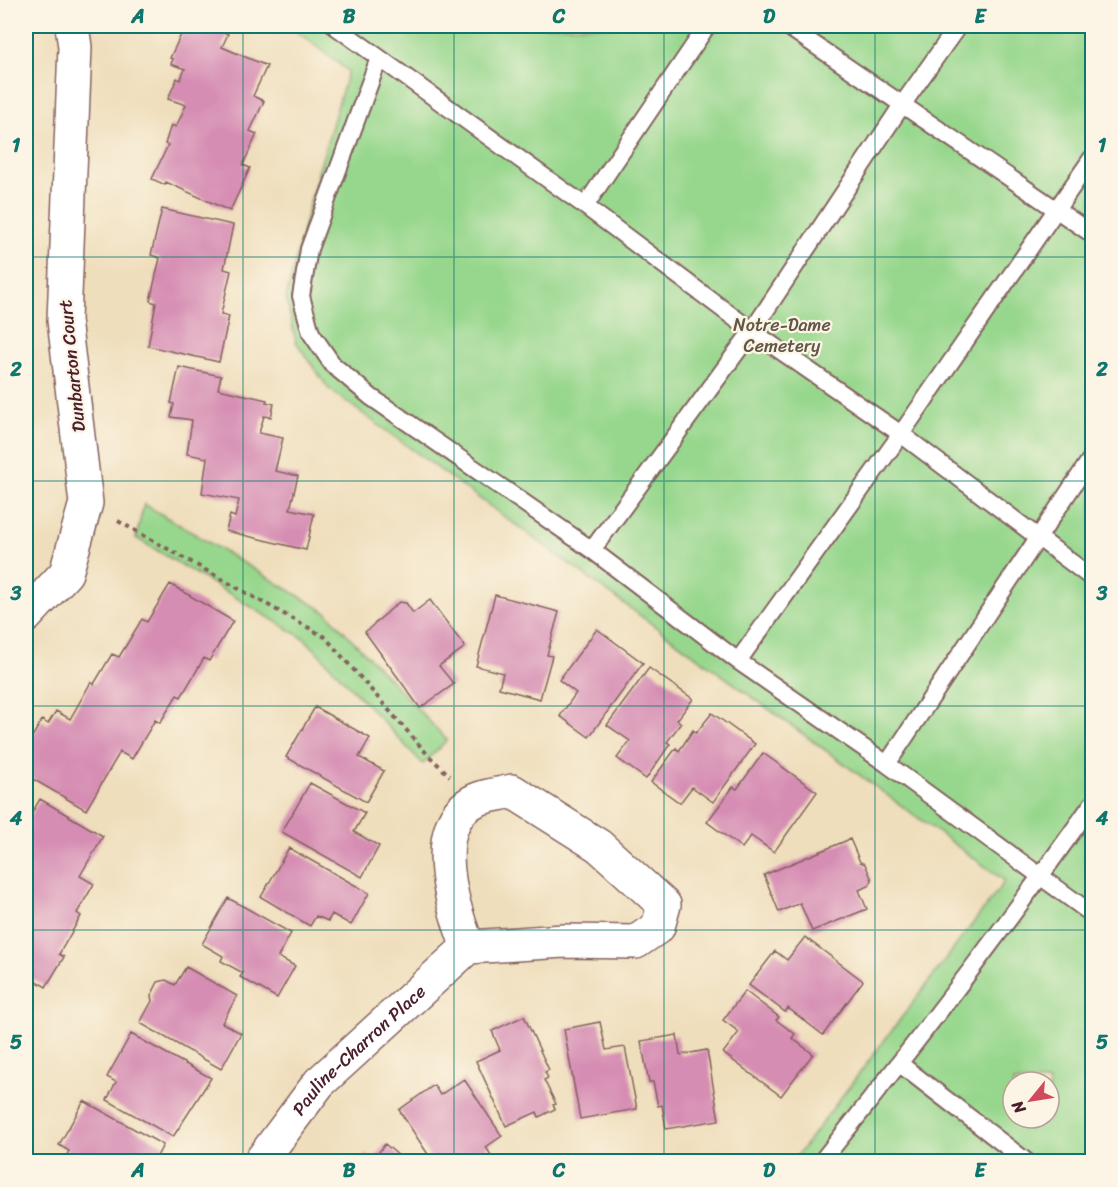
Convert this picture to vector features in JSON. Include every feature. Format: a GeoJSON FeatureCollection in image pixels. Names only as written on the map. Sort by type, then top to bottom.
{"type":"FeatureCollection","features":[{"type":"Feature","properties":{"kind":"street","name":"Dunbarton Court"},"geometry":{"type":"LineString","coordinates":[[26,616],[66,573],[86,503],[64,320],[75,47],[72,26]]}},
{"type":"Feature","properties":{"kind":"street"},"geometry":{"type":"LineString","coordinates":[[512,791],[599,846],[664,905],[658,927],[636,942],[564,941],[468,947],[456,915],[449,875],[448,842],[454,819],[476,800],[512,791]]}},
{"type":"Feature","properties":{"kind":"street","name":"Pauline-Charron Place"},"geometry":{"type":"LineString","coordinates":[[260,1161],[319,1083],[468,947]]}},
{"type":"Feature","properties":{"kind":"lane"},"geometry":{"type":"LineString","coordinates":[[335,26],[585,206],[752,331],[901,434],[1092,578]]}},
{"type":"Feature","properties":{"kind":"lane"},"geometry":{"type":"LineString","coordinates":[[585,206],[707,26]]}},
{"type":"Feature","properties":{"kind":"lane"},"geometry":{"type":"LineString","coordinates":[[788,26],[1092,234]]}},
{"type":"Feature","properties":{"kind":"lane"},"geometry":{"type":"LineString","coordinates":[[592,550],[752,331],[902,105],[958,26]]}},
{"type":"Feature","properties":{"kind":"lane"},"geometry":{"type":"LineString","coordinates":[[379,58],[309,249],[301,296],[310,333],[333,365],[371,397],[592,550],[738,661],[887,764],[1092,914]]}},
{"type":"Feature","properties":{"kind":"lane"},"geometry":{"type":"LineString","coordinates":[[738,661],[901,434],[1092,158]]}},
{"type":"Feature","properties":{"kind":"lane"},"geometry":{"type":"LineString","coordinates":[[887,764],[1092,457]]}},
{"type":"Feature","properties":{"kind":"lane"},"geometry":{"type":"LineString","coordinates":[[821,1161],[900,1064],[1041,877],[1092,804]]}},
{"type":"Feature","properties":{"kind":"lane"},"geometry":{"type":"LineString","coordinates":[[900,1064],[1027,1161]]}},
{"type":"Feature","properties":{"kind":"path"},"geometry":{"type":"LineString","coordinates":[[86,503],[325,637],[429,756],[476,800]]}},
{"type":"Feature","properties":{"kind":"green space","name":"Notre-Dame Cemetery"},"geometry":{"type":"Polygon","coordinates":[[[290,26],[1092,26],[1092,1161],[793,1161],[1005,881],[329,389],[296,342],[286,298],[313,190],[348,71],[290,26]]]}},
{"type":"Feature","properties":{"kind":"green space"},"geometry":{"type":"Polygon","coordinates":[[[144,504],[326,612],[447,740],[423,764],[305,639],[136,538],[144,504]]]}},
{"type":"Feature","properties":{"kind":"building"},"geometry":{"type":"Polygon","coordinates":[[[185,26],[209,26],[228,34],[222,47],[267,66],[253,96],[264,101],[250,131],[257,134],[243,165],[250,168],[230,211],[166,182],[165,185],[152,179],[168,145],[165,144],[171,125],[176,127],[186,105],[168,99],[177,78],[180,80],[185,69],[171,64],[173,59],[170,58],[185,26]]]}},
{"type":"Feature","properties":{"kind":"building"},"geometry":{"type":"Polygon","coordinates":[[[162,209],[233,225],[224,269],[231,271],[221,314],[229,316],[219,362],[148,346],[156,303],[150,301],[160,258],[151,255],[162,209]]]}},
{"type":"Feature","properties":{"kind":"building"},"geometry":{"type":"Polygon","coordinates":[[[179,367],[221,376],[218,389],[267,400],[266,402],[274,404],[271,417],[264,416],[259,433],[283,438],[275,471],[298,476],[290,509],[314,514],[306,550],[226,531],[230,515],[235,517],[239,500],[202,493],[207,458],[187,454],[192,420],[171,417],[174,404],[171,403],[179,367]]]}},
{"type":"Feature","properties":{"kind":"building"},"geometry":{"type":"Polygon","coordinates":[[[170,584],[233,621],[209,661],[204,658],[181,697],[177,695],[160,723],[155,720],[132,759],[120,752],[86,810],[26,775],[26,747],[42,720],[48,724],[56,711],[70,719],[91,682],[94,684],[112,654],[119,657],[142,619],[147,622],[170,584]]]}},
{"type":"Feature","properties":{"kind":"building"},"geometry":{"type":"Polygon","coordinates":[[[495,595],[559,612],[547,655],[552,656],[540,699],[499,688],[503,673],[476,666],[495,595]]]}},
{"type":"Feature","properties":{"kind":"building"},"geometry":{"type":"Polygon","coordinates":[[[430,600],[465,647],[439,666],[454,684],[420,708],[365,632],[399,602],[406,603],[413,613],[430,600]]]}},
{"type":"Feature","properties":{"kind":"building"},"geometry":{"type":"Polygon","coordinates":[[[597,629],[643,663],[589,737],[560,716],[576,693],[559,680],[597,629]]]}},
{"type":"Feature","properties":{"kind":"building"},"geometry":{"type":"Polygon","coordinates":[[[649,668],[693,699],[677,720],[681,723],[667,742],[670,744],[646,779],[617,758],[630,741],[607,725],[649,668]]]}},
{"type":"Feature","properties":{"kind":"building"},"geometry":{"type":"Polygon","coordinates":[[[315,707],[370,738],[359,757],[384,771],[366,802],[286,757],[315,707]]]}},
{"type":"Feature","properties":{"kind":"building"},"geometry":{"type":"Polygon","coordinates":[[[712,713],[755,744],[713,802],[692,787],[680,803],[651,782],[676,748],[679,751],[693,730],[696,733],[712,713]]]}},
{"type":"Feature","properties":{"kind":"building"},"geometry":{"type":"Polygon","coordinates":[[[763,753],[817,792],[774,852],[751,836],[742,848],[707,822],[733,787],[737,789],[763,753]]]}},
{"type":"Feature","properties":{"kind":"building"},"geometry":{"type":"Polygon","coordinates":[[[310,783],[365,813],[354,832],[379,846],[362,877],[282,832],[310,783]]]}},
{"type":"Feature","properties":{"kind":"building"},"geometry":{"type":"Polygon","coordinates":[[[40,799],[103,836],[80,876],[94,884],[77,913],[81,916],[59,954],[64,957],[46,987],[26,975],[26,823],[40,799]]]}},
{"type":"Feature","properties":{"kind":"building"},"geometry":{"type":"Polygon","coordinates":[[[850,839],[860,862],[865,864],[872,880],[869,886],[859,890],[867,909],[812,931],[800,903],[779,912],[764,875],[850,839]]]}},
{"type":"Feature","properties":{"kind":"building"},"geometry":{"type":"Polygon","coordinates":[[[289,848],[369,893],[351,925],[332,914],[328,921],[316,916],[310,926],[261,897],[289,848]]]}},
{"type":"Feature","properties":{"kind":"building"},"geometry":{"type":"Polygon","coordinates":[[[228,898],[291,933],[278,957],[295,966],[277,998],[240,977],[243,973],[221,961],[223,956],[202,944],[228,898]]]}},
{"type":"Feature","properties":{"kind":"building"},"geometry":{"type":"Polygon","coordinates":[[[805,937],[863,981],[823,1035],[788,1008],[785,1012],[749,985],[775,951],[787,960],[805,937]]]}},
{"type":"Feature","properties":{"kind":"building"},"geometry":{"type":"Polygon","coordinates":[[[186,967],[237,996],[222,1023],[241,1033],[221,1069],[140,1023],[152,1001],[151,996],[158,982],[166,980],[175,985],[186,967]]]}},
{"type":"Feature","properties":{"kind":"building"},"geometry":{"type":"Polygon","coordinates":[[[745,991],[779,1017],[776,1020],[795,1034],[792,1038],[813,1054],[781,1096],[723,1053],[739,1032],[723,1020],[745,991]]]}},
{"type":"Feature","properties":{"kind":"building"},"geometry":{"type":"Polygon","coordinates":[[[524,1016],[549,1070],[545,1072],[548,1078],[544,1080],[556,1104],[553,1105],[555,1109],[539,1117],[537,1112],[506,1126],[476,1061],[500,1050],[492,1031],[524,1016]]]}},
{"type":"Feature","properties":{"kind":"building"},"geometry":{"type":"Polygon","coordinates":[[[600,1022],[606,1050],[625,1047],[637,1109],[580,1119],[564,1029],[600,1022]]]}},
{"type":"Feature","properties":{"kind":"building"},"geometry":{"type":"Polygon","coordinates":[[[131,1034],[211,1078],[173,1137],[107,1100],[116,1082],[107,1077],[131,1034]]]}},
{"type":"Feature","properties":{"kind":"building"},"geometry":{"type":"Polygon","coordinates":[[[677,1035],[680,1055],[707,1050],[719,1120],[666,1129],[662,1105],[658,1106],[653,1082],[649,1082],[641,1041],[677,1035]]]}},
{"type":"Feature","properties":{"kind":"building"},"geometry":{"type":"Polygon","coordinates":[[[464,1079],[502,1136],[486,1147],[492,1157],[485,1162],[433,1162],[399,1110],[434,1085],[440,1095],[464,1079]]]}},
{"type":"Feature","properties":{"kind":"building"},"geometry":{"type":"Polygon","coordinates":[[[84,1101],[163,1145],[154,1162],[63,1162],[69,1151],[59,1145],[84,1101]]]}},
{"type":"Feature","properties":{"kind":"building"},"geometry":{"type":"Polygon","coordinates":[[[385,1144],[406,1162],[360,1162],[366,1154],[373,1160],[385,1144]]]}}]}
